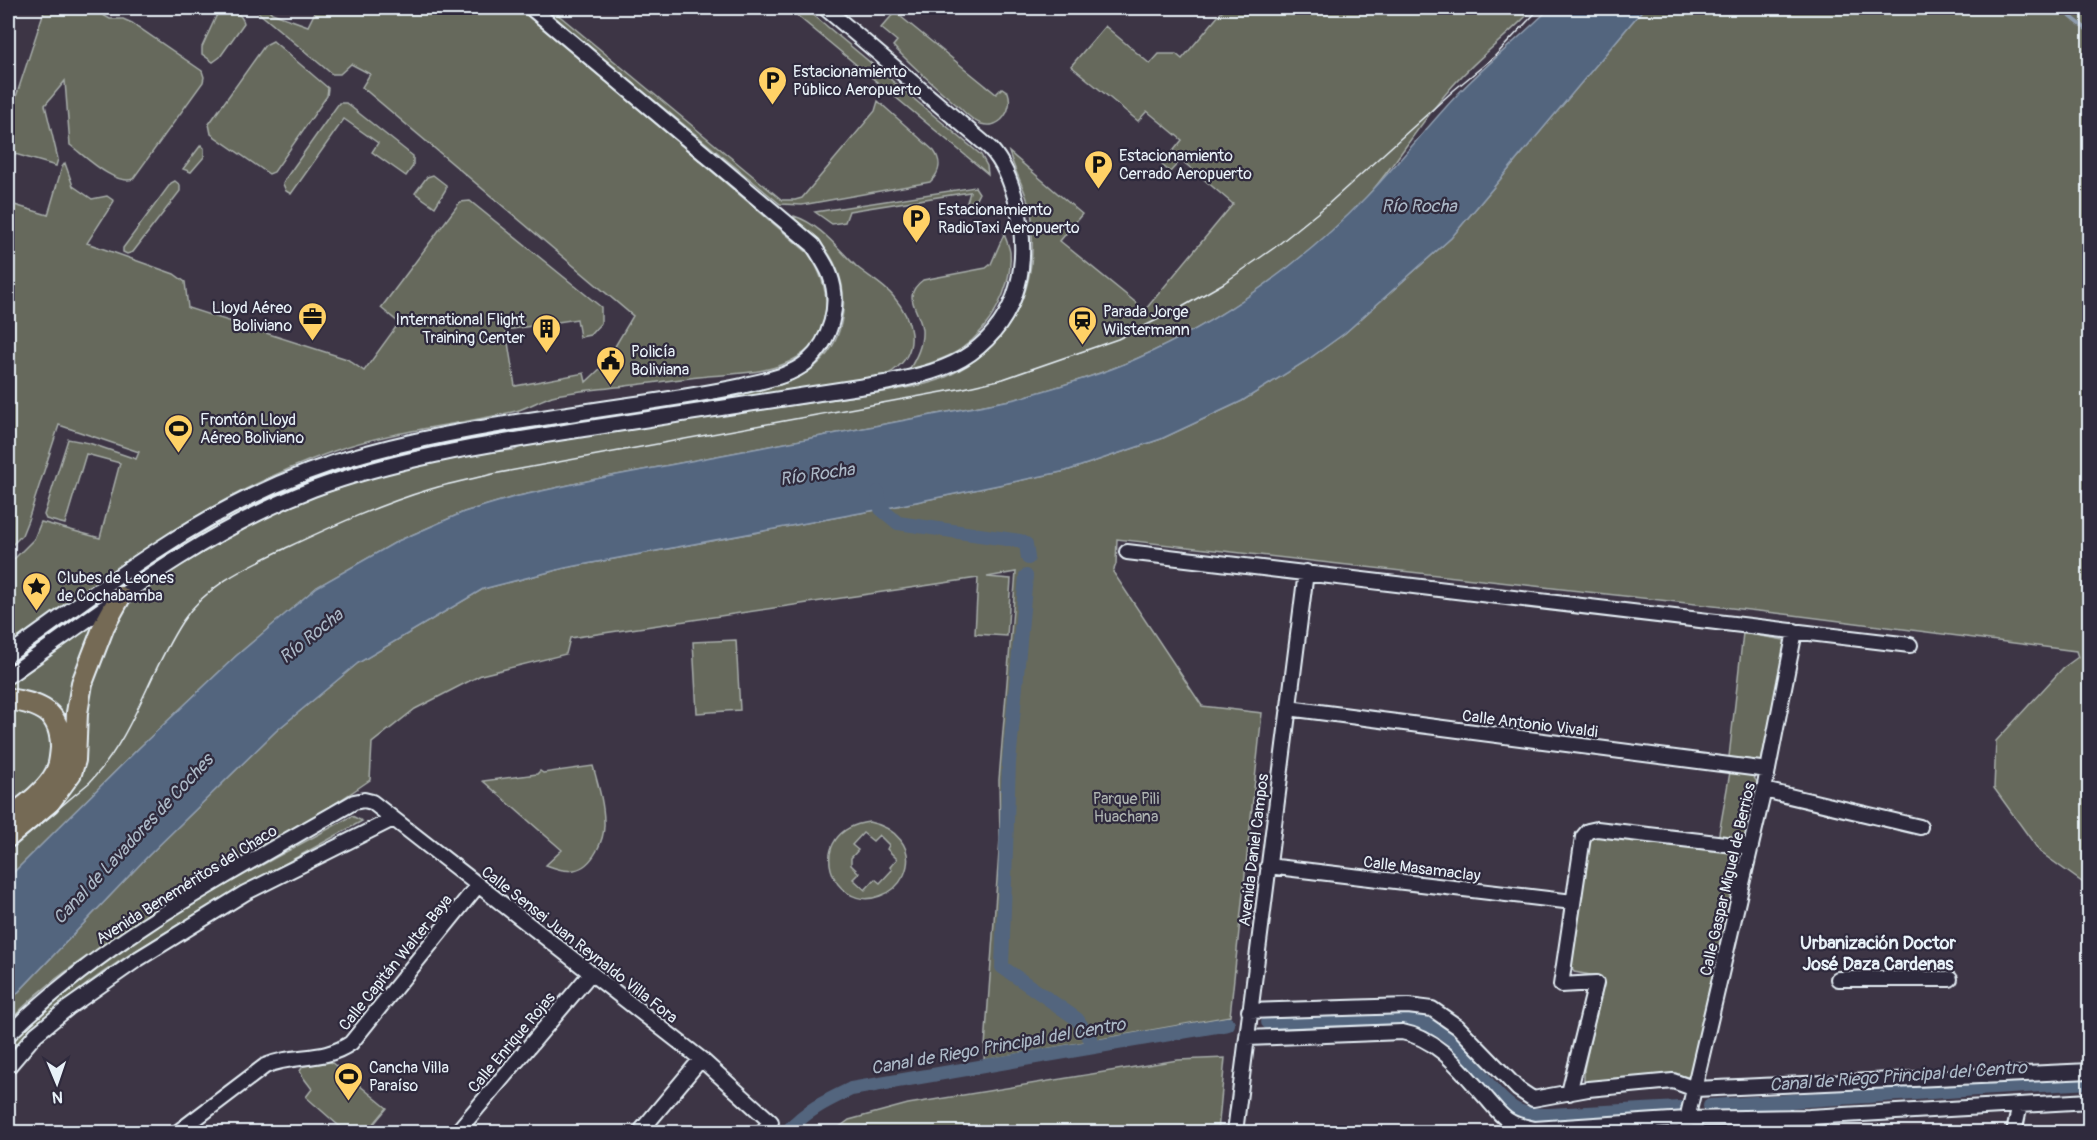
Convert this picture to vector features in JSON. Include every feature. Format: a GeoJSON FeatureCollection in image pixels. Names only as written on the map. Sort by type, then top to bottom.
{"type":"FeatureCollection","features":[{"type":"Feature","properties":{"kind":"highway"},"geometry":{"type":"LineString","coordinates":[[8,837],[50,803],[71,773],[75,760],[77,713],[82,683],[104,626],[120,597]]}},
{"type":"Feature","properties":{"kind":"highway"},"geometry":{"type":"LineString","coordinates":[[8,699],[30,702],[46,710],[56,722],[61,734],[58,767],[54,777],[43,791],[8,819]]}},
{"type":"Feature","properties":{"kind":"street"},"geometry":{"type":"LineString","coordinates":[[8,655],[158,549],[201,523],[267,489],[366,453],[439,436],[707,393],[777,377],[793,371],[808,361],[822,344],[834,311],[831,278],[825,262],[813,245],[531,8]]}},
{"type":"Feature","properties":{"kind":"street"},"geometry":{"type":"LineString","coordinates":[[8,676],[120,597],[210,539],[262,512],[313,490],[395,463],[511,441],[885,383],[948,366],[971,353],[1001,322],[1009,309],[1019,283],[1023,239],[1015,196],[1000,158],[825,8]]}},
{"type":"Feature","properties":{"kind":"street"},"geometry":{"type":"LineString","coordinates":[[509,424],[511,441]]}},
{"type":"Feature","properties":{"kind":"street"},"geometry":{"type":"LineString","coordinates":[[1127,552],[1910,645]]}},
{"type":"Feature","properties":{"kind":"street","name":"Avenida Daniel Campos"},"geometry":{"type":"LineString","coordinates":[[1235,1132],[1306,572]]}},
{"type":"Feature","properties":{"kind":"street","name":"Calle Gaspar Miguel de Berrios"},"geometry":{"type":"LineString","coordinates":[[1685,1126],[1764,790],[1795,631]]}},
{"type":"Feature","properties":{"kind":"street","name":"Calle Antonio Vivaldi"},"geometry":{"type":"LineString","coordinates":[[1288,708],[1768,770]]}},
{"type":"Feature","properties":{"kind":"street"},"geometry":{"type":"LineString","coordinates":[[1764,790],[1920,827]]}},
{"type":"Feature","properties":{"kind":"street","name":"Calle Sensei Juan Reynaldo Villa Fora"},"geometry":{"type":"LineString","coordinates":[[364,800],[372,802],[701,1059],[766,1127]]}},
{"type":"Feature","properties":{"kind":"street","name":"Avenida Beneméritos del Chaco"},"geometry":{"type":"LineString","coordinates":[[8,1035],[33,1009],[66,981],[132,933],[354,802],[364,800]]}},
{"type":"Feature","properties":{"kind":"street"},"geometry":{"type":"LineString","coordinates":[[8,1067],[36,1034],[68,1008],[138,959],[244,893],[393,819]]}},
{"type":"Feature","properties":{"kind":"street"},"geometry":{"type":"LineString","coordinates":[[1569,1093],[1596,983],[1561,985],[1583,837],[1588,831],[1597,829],[1751,847]]}},
{"type":"Feature","properties":{"kind":"street","name":"Calle Masamaclay"},"geometry":{"type":"LineString","coordinates":[[1268,866],[1573,902]]}},
{"type":"Feature","properties":{"kind":"street","name":"Calle Capitán Walter Baya"},"geometry":{"type":"LineString","coordinates":[[178,1132],[265,1065],[280,1059],[329,1055],[351,1043],[478,885]]}},
{"type":"Feature","properties":{"kind":"street","name":"Calle Enrique Rojas"},"geometry":{"type":"LineString","coordinates":[[457,1132],[591,973]]}},
{"type":"Feature","properties":{"kind":"street"},"geometry":{"type":"LineString","coordinates":[[1838,979],[1950,978]]}},
{"type":"Feature","properties":{"kind":"street"},"geometry":{"type":"LineString","coordinates":[[1250,1011],[1408,1006],[1432,1010],[1458,1027],[1518,1089],[1533,1099],[1588,1089],[1673,1081],[1695,1089],[2090,1071]]}},
{"type":"Feature","properties":{"kind":"street"},"geometry":{"type":"LineString","coordinates":[[1247,1038],[1402,1032],[1418,1035],[1435,1045],[1451,1060],[1499,1114],[1512,1122],[1534,1129],[1685,1126],[2090,1101]]}},
{"type":"Feature","properties":{"kind":"street"},"geometry":{"type":"LineString","coordinates":[[640,1132],[701,1059]]}},
{"type":"Feature","properties":{"kind":"street"},"geometry":{"type":"LineString","coordinates":[[2014,1132],[2020,1105]]}},
{"type":"Feature","properties":{"kind":"green space"},"geometry":{"type":"Polygon","coordinates":[[[45,8],[91,8],[110,19],[123,19],[202,71],[203,82],[133,179],[126,180],[109,174],[70,145],[65,81],[45,105],[58,159],[56,166],[8,152],[8,134],[14,114],[11,112],[45,8]]]}},
{"type":"Feature","properties":{"kind":"green space"},"geometry":{"type":"Polygon","coordinates":[[[225,8],[237,13],[244,23],[220,57],[213,62],[202,54],[202,47],[219,10],[225,8]]]}},
{"type":"Feature","properties":{"kind":"green space"},"geometry":{"type":"Polygon","coordinates":[[[253,8],[267,8],[272,13],[308,26],[317,8],[520,8],[808,253],[822,280],[826,308],[824,322],[811,347],[788,363],[766,370],[560,394],[516,411],[379,438],[316,458],[247,488],[172,531],[8,648],[8,565],[34,539],[41,522],[100,538],[120,463],[86,454],[65,524],[46,519],[44,515],[68,439],[89,443],[136,459],[139,452],[59,425],[22,535],[8,549],[8,203],[48,215],[65,163],[73,186],[92,199],[107,196],[114,201],[87,243],[174,274],[185,282],[188,308],[347,359],[364,371],[399,323],[381,308],[460,202],[470,201],[601,307],[601,323],[590,335],[580,337],[577,319],[506,330],[515,386],[584,373],[586,382],[604,365],[633,316],[362,87],[370,74],[351,64],[340,74],[332,74],[253,8]]]}},
{"type":"Feature","properties":{"kind":"green space"},"geometry":{"type":"Polygon","coordinates":[[[542,8],[550,8],[782,200],[802,198],[875,111],[878,101],[934,151],[939,163],[938,171],[930,182],[802,205],[780,204],[542,8]]]}},
{"type":"Feature","properties":{"kind":"green space"},"geometry":{"type":"Polygon","coordinates":[[[788,8],[805,8],[981,155],[987,166],[988,174],[788,8]]]}},
{"type":"Feature","properties":{"kind":"green space"},"geometry":{"type":"Polygon","coordinates":[[[1225,8],[1534,8],[1459,79],[1438,103],[1377,185],[1343,222],[1289,268],[1228,310],[1197,328],[1121,365],[1016,399],[601,478],[514,497],[464,512],[398,541],[317,587],[236,656],[8,878],[8,842],[79,769],[91,684],[98,656],[122,607],[182,565],[264,518],[305,500],[386,472],[474,453],[515,450],[523,445],[890,391],[927,384],[948,376],[968,365],[1000,336],[1022,300],[1028,280],[1032,258],[1032,215],[1009,152],[1082,214],[1060,241],[1145,310],[1233,204],[1181,160],[1170,172],[1162,165],[1182,140],[1147,111],[1138,121],[1071,66],[1105,26],[1150,64],[1159,54],[1176,54],[1182,59],[1225,8]]]}},
{"type":"Feature","properties":{"kind":"green space","name":"Parque Pili Huachana"},"geometry":{"type":"Polygon","coordinates":[[[1644,8],[2089,8],[2089,887],[2040,852],[1994,788],[1996,741],[2063,668],[2078,657],[2076,651],[1793,615],[1117,539],[1116,564],[1113,572],[1202,706],[1262,713],[1230,1016],[984,1060],[1000,838],[999,780],[1016,572],[987,577],[1011,579],[1007,636],[975,634],[978,578],[570,638],[566,654],[481,675],[415,709],[372,743],[370,780],[291,832],[98,949],[59,976],[8,1023],[8,1003],[148,856],[276,731],[358,663],[483,589],[565,568],[887,508],[1066,471],[1161,439],[1242,401],[1306,361],[1345,333],[1451,238],[1644,8]]]}},
{"type":"Feature","properties":{"kind":"green space"},"geometry":{"type":"Polygon","coordinates":[[[895,12],[996,94],[1002,88],[1008,92],[1009,105],[1000,121],[988,125],[972,119],[893,46],[897,41],[881,28],[895,12]]]}},
{"type":"Feature","properties":{"kind":"green space"},"geometry":{"type":"Polygon","coordinates":[[[273,41],[328,88],[327,96],[274,172],[269,174],[211,134],[209,124],[265,45],[273,41]]]}},
{"type":"Feature","properties":{"kind":"green space"},"geometry":{"type":"Polygon","coordinates":[[[339,103],[346,103],[413,156],[413,166],[406,176],[372,152],[378,143],[344,119],[291,194],[286,191],[283,184],[286,178],[339,103]]]}},
{"type":"Feature","properties":{"kind":"green space"},"geometry":{"type":"Polygon","coordinates":[[[201,145],[204,148],[204,157],[191,172],[183,169],[201,145]]]}},
{"type":"Feature","properties":{"kind":"green space"},"geometry":{"type":"Polygon","coordinates":[[[433,175],[446,185],[435,207],[415,193],[427,177],[433,175]]]}},
{"type":"Feature","properties":{"kind":"green space"},"geometry":{"type":"Polygon","coordinates":[[[175,181],[180,185],[180,191],[133,252],[127,254],[123,252],[123,248],[171,183],[175,181]]]}},
{"type":"Feature","properties":{"kind":"green space"},"geometry":{"type":"Polygon","coordinates":[[[975,187],[979,193],[975,201],[967,202],[970,192],[849,211],[845,222],[832,224],[815,212],[975,187]]]}},
{"type":"Feature","properties":{"kind":"green space"},"geometry":{"type":"Polygon","coordinates":[[[794,216],[820,231],[857,267],[889,292],[900,305],[911,334],[908,354],[902,363],[887,374],[872,378],[600,420],[600,415],[780,385],[806,373],[820,362],[835,342],[839,330],[843,291],[833,260],[823,246],[793,219],[794,216]]]}},
{"type":"Feature","properties":{"kind":"green space"},"geometry":{"type":"Polygon","coordinates":[[[1004,234],[1010,252],[1008,280],[998,306],[990,319],[972,341],[955,353],[909,370],[922,336],[921,323],[912,298],[916,286],[923,280],[986,268],[991,264],[1004,234]]]}},
{"type":"Feature","properties":{"kind":"green space"},"geometry":{"type":"Polygon","coordinates":[[[582,417],[583,423],[516,434],[515,428],[582,417]]]}},
{"type":"Feature","properties":{"kind":"green space"},"geometry":{"type":"Polygon","coordinates":[[[502,430],[504,436],[380,461],[142,576],[8,668],[8,662],[136,573],[225,518],[272,495],[319,474],[369,458],[502,430]]]}},
{"type":"Feature","properties":{"kind":"green space"},"geometry":{"type":"Polygon","coordinates":[[[99,621],[68,719],[48,702],[8,691],[8,684],[99,621]]]}},
{"type":"Feature","properties":{"kind":"green space"},"geometry":{"type":"Polygon","coordinates":[[[1743,633],[1784,640],[1786,646],[1762,758],[1759,762],[1729,757],[1743,633]]]}},
{"type":"Feature","properties":{"kind":"green space"},"geometry":{"type":"Polygon","coordinates":[[[736,640],[740,710],[697,713],[693,642],[736,640]]]}},
{"type":"Feature","properties":{"kind":"green space"},"geometry":{"type":"Polygon","coordinates":[[[8,707],[35,714],[42,719],[51,734],[53,752],[50,770],[43,781],[8,811],[8,707]]]}},
{"type":"Feature","properties":{"kind":"green space"},"geometry":{"type":"Polygon","coordinates":[[[593,766],[602,801],[604,829],[600,844],[592,858],[581,868],[574,870],[563,870],[546,865],[562,850],[483,781],[537,774],[540,771],[543,773],[593,766]]]}},
{"type":"Feature","properties":{"kind":"green space"},"geometry":{"type":"Polygon","coordinates":[[[1730,772],[1753,776],[1757,782],[1746,840],[1718,839],[1730,772]]]}},
{"type":"Feature","properties":{"kind":"green space"},"geometry":{"type":"Polygon","coordinates":[[[352,816],[362,821],[191,917],[117,963],[70,997],[27,1036],[8,1057],[7,1045],[22,1026],[75,982],[113,955],[191,905],[352,816]]]}},
{"type":"Feature","properties":{"kind":"green space"},"geometry":{"type":"Polygon","coordinates":[[[869,822],[887,829],[901,840],[907,856],[907,865],[902,879],[891,891],[880,896],[863,898],[848,893],[837,883],[831,869],[830,854],[836,840],[848,829],[869,822]],[[863,833],[852,845],[858,850],[851,858],[851,865],[859,873],[853,879],[865,890],[875,879],[880,883],[892,870],[890,867],[897,859],[887,849],[889,845],[879,835],[873,841],[863,833]]]}},
{"type":"Feature","properties":{"kind":"green space"},"geometry":{"type":"Polygon","coordinates":[[[1600,835],[1735,852],[1739,860],[1692,1074],[1689,1077],[1673,1075],[1586,1084],[1584,1082],[1584,1069],[1603,984],[1601,977],[1574,972],[1571,965],[1588,840],[1600,835]]]}},
{"type":"Feature","properties":{"kind":"green space"},"geometry":{"type":"Polygon","coordinates":[[[1225,1058],[1218,1132],[833,1132],[849,1120],[908,1104],[1178,1060],[1225,1058]]]}},
{"type":"Feature","properties":{"kind":"green space"},"geometry":{"type":"Polygon","coordinates":[[[331,1062],[387,1108],[367,1132],[346,1132],[306,1097],[312,1089],[300,1071],[303,1066],[331,1062]]]}},
{"type":"Feature","properties":{"kind":"water","name":"Río Rocha"},"geometry":{"type":"Polygon","coordinates":[[[1550,8],[1644,8],[1451,238],[1345,333],[1306,361],[1242,401],[1161,439],[1066,471],[887,508],[565,568],[483,589],[358,663],[276,731],[148,856],[8,1003],[8,878],[236,656],[317,587],[398,541],[464,512],[514,497],[601,478],[1016,399],[1092,376],[1136,359],[1199,327],[1288,268],[1366,197],[1468,84],[1550,8]]]}},
{"type":"Feature","properties":{"kind":"waterway"},"geometry":{"type":"LineString","coordinates":[[2060,8],[2090,32]]}},
{"type":"Feature","properties":{"kind":"waterway"},"geometry":{"type":"LineString","coordinates":[[878,492],[881,509],[898,523],[1020,541],[1026,544],[1028,558]]}},
{"type":"Feature","properties":{"kind":"waterway"},"geometry":{"type":"LineString","coordinates":[[1026,576],[1009,763],[1002,967],[1077,1019],[1095,1046]]}},
{"type":"Feature","properties":{"kind":"waterway","name":"Canal de Riego Principal del Centro"},"geometry":{"type":"LineString","coordinates":[[1268,1022],[1395,1020],[1430,1026],[1441,1031],[1461,1048],[1503,1100],[1517,1110],[1535,1115],[1680,1108]]}},
{"type":"Feature","properties":{"kind":"waterway","name":"Canal de Riego Principal del Centro"},"geometry":{"type":"LineString","coordinates":[[787,1132],[809,1112],[851,1089],[1228,1024]]}},
{"type":"Feature","properties":{"kind":"waterway","name":"Canal de Riego Principal del Centro"},"geometry":{"type":"LineString","coordinates":[[1710,1106],[2090,1082]]}},
{"type":"Feature","properties":{"kind":"tram line"},"geometry":{"type":"LineString","coordinates":[[8,851],[90,782],[105,764],[130,725],[159,663],[182,622],[204,597],[244,569],[358,515],[446,485],[493,474],[964,388],[1003,379],[1118,339],[1175,311],[1224,283],[1274,248],[1326,206],[1454,90],[1494,57],[1540,8]]}},
{"type":"Feature","properties":{"kind":"place","name":"Estacionamiento Público Aeropuerto"},"geometry":{"type":"Point","coordinates":[772,106]}},
{"type":"Feature","properties":{"kind":"place","name":"Estacionamiento Cerrado Aeropuerto"},"geometry":{"type":"Point","coordinates":[1098,190]}},
{"type":"Feature","properties":{"kind":"place","name":"Estacionamiento RadioTaxi Aeropuerto"},"geometry":{"type":"Point","coordinates":[917,244]}},
{"type":"Feature","properties":{"kind":"place","name":"Lloyd Aéreo Boliviano"},"geometry":{"type":"Point","coordinates":[313,342]}},
{"type":"Feature","properties":{"kind":"place","name":"Parada Jorge Wilstermann"},"geometry":{"type":"Point","coordinates":[1082,346]}},
{"type":"Feature","properties":{"kind":"place","name":"International Flight Training Center"},"geometry":{"type":"Point","coordinates":[546,354]}},
{"type":"Feature","properties":{"kind":"place","name":"Policía Boliviana"},"geometry":{"type":"Point","coordinates":[610,386]}},
{"type":"Feature","properties":{"kind":"place","name":"Frontón Lloyd Aéreo Boliviano"},"geometry":{"type":"Point","coordinates":[179,454]}},
{"type":"Feature","properties":{"kind":"place","name":"Clubes de Leones de Cochabamba"},"geometry":{"type":"Point","coordinates":[36,612]}},
{"type":"Feature","properties":{"kind":"place","name":"Cancha Villa Paraíso"},"geometry":{"type":"Point","coordinates":[348,1102]}},
{"type":"Feature","properties":{"kind":"district","name":"Urbanización Doctor José Daza Cardenas"},"geometry":{"type":"Point","coordinates":[1878,953]}},
{"type":"Feature","properties":{"kind":"water label","name":"Canal de Lavadores de Coches"},"geometry":{"type":"Point","coordinates":[133,839]}}]}
